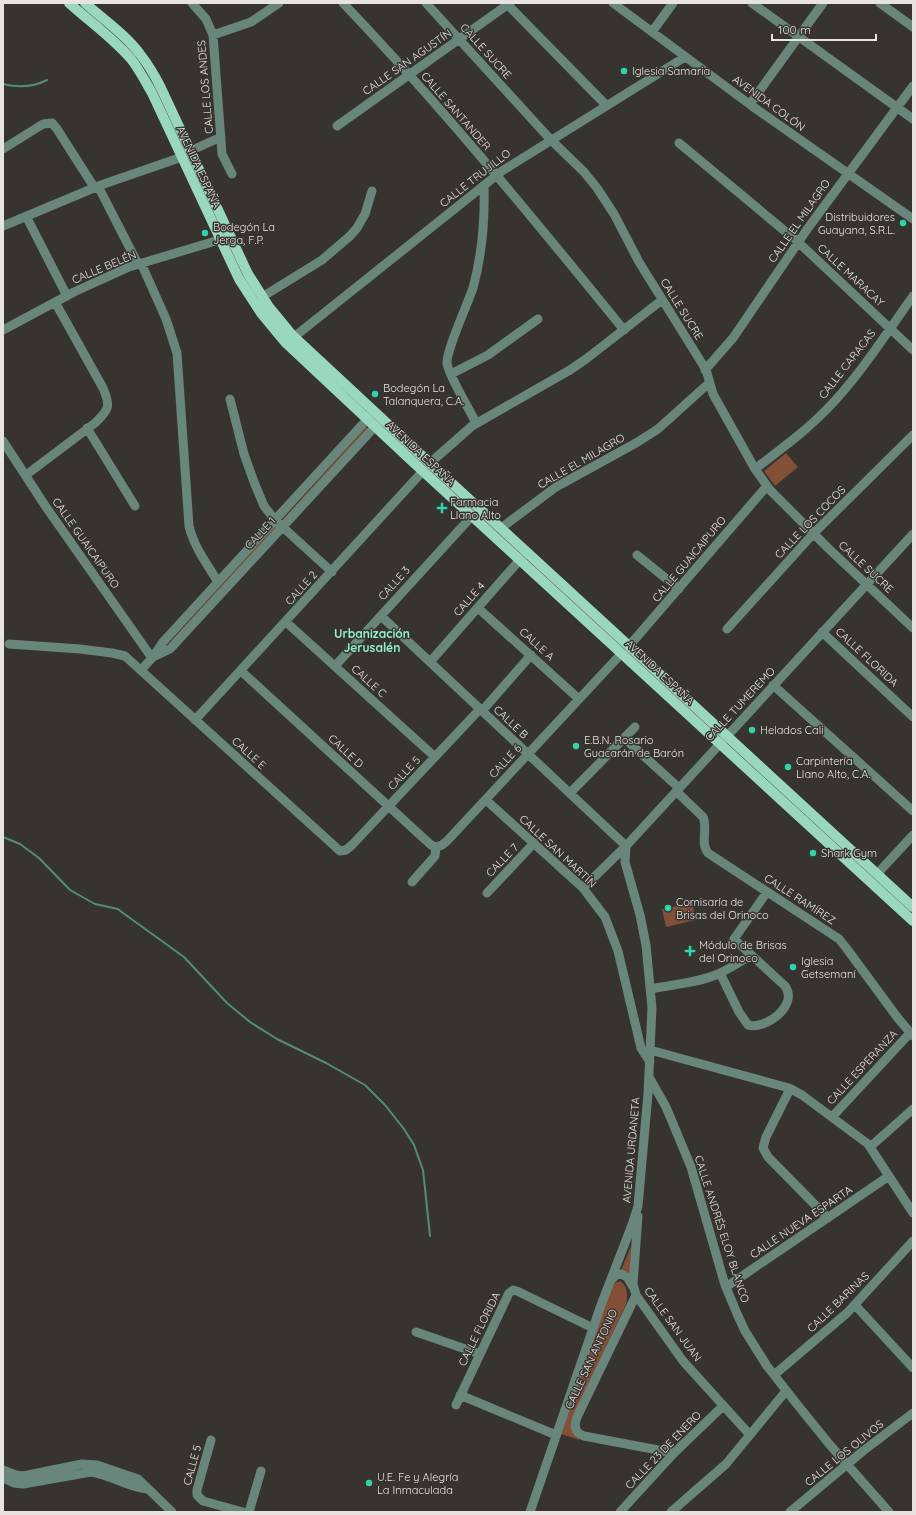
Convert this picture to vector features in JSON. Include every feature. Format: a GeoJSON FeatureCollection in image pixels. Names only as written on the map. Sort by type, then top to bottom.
{"type":"FeatureCollection","features":[{"type":"Feature","properties":{"kind":"main road","name":"AVENIDA ESPAÑA"},"geometry":{"type":"LineString","coordinates":[[69,3],[116,44],[131,60],[152,93],[230,264],[246,291],[276,333],[294,352],[375,419]]}},
{"type":"Feature","properties":{"kind":"main road","name":"AVENIDA ESPAÑA"},"geometry":{"type":"LineString","coordinates":[[85,3],[140,53],[161,88],[240,259],[262,297],[294,337],[375,419],[426,467],[472,516],[523,556],[723,739],[913,907]]}},
{"type":"Feature","properties":{"kind":"main road","name":"AVENIDA ESPAÑA"},"geometry":{"type":"LineString","coordinates":[[426,467],[501,528],[523,556]]}},
{"type":"Feature","properties":{"kind":"main road","name":"AVENIDA ESPAÑA"},"geometry":{"type":"LineString","coordinates":[[723,739],[913,921]]}},
{"type":"Feature","properties":{"kind":"street","name":"CALLE LOS ANDES"},"geometry":{"type":"LineString","coordinates":[[192,3],[206,19],[213,35],[222,154],[232,174]]}},
{"type":"Feature","properties":{"kind":"street","name":"CALLE SANTANDER"},"geometry":{"type":"LineString","coordinates":[[343,3],[410,75],[496,175],[624,330]]}},
{"type":"Feature","properties":{"kind":"street","name":"CALLE SUCRE"},"geometry":{"type":"LineString","coordinates":[[426,3],[550,139],[584,172],[609,205],[629,244],[705,370],[713,394],[767,486],[813,534],[913,628]]}},
{"type":"Feature","properties":{"kind":"street","name":"AVENIDA COLÓN"},"geometry":{"type":"LineString","coordinates":[[613,3],[750,104],[913,219]]}},
{"type":"Feature","properties":{"kind":"street"},"geometry":{"type":"LineString","coordinates":[[652,32],[673,3]]}},
{"type":"Feature","properties":{"kind":"street"},"geometry":{"type":"LineString","coordinates":[[752,3],[913,120]]}},
{"type":"Feature","properties":{"kind":"street"},"geometry":{"type":"LineString","coordinates":[[750,104],[823,3]]}},
{"type":"Feature","properties":{"kind":"street"},"geometry":{"type":"LineString","coordinates":[[880,3],[913,28]]}},
{"type":"Feature","properties":{"kind":"street"},"geometry":{"type":"LineString","coordinates":[[508,4],[606,105]]}},
{"type":"Feature","properties":{"kind":"street","name":"CALLE SAN AGUSTÍN"},"geometry":{"type":"LineString","coordinates":[[337,126],[508,4]]}},
{"type":"Feature","properties":{"kind":"street"},"geometry":{"type":"LineString","coordinates":[[213,35],[251,22],[273,5]]}},
{"type":"Feature","properties":{"kind":"street","name":"CALLE TRUJILLO"},"geometry":{"type":"LineString","coordinates":[[294,337],[512,163],[685,57]]}},
{"type":"Feature","properties":{"kind":"street","name":"CALLE EL MILAGRO"},"geometry":{"type":"LineString","coordinates":[[705,370],[733,338],[798,242],[913,86]]}},
{"type":"Feature","properties":{"kind":"street"},"geometry":{"type":"LineString","coordinates":[[3,149],[43,124],[52,123],[96,186],[139,264],[166,319],[177,353],[191,536],[198,551],[218,582]]}},
{"type":"Feature","properties":{"kind":"street"},"geometry":{"type":"LineString","coordinates":[[190,151],[221,137]]}},
{"type":"Feature","properties":{"kind":"street","name":"CALLE MARACAY"},"geometry":{"type":"LineString","coordinates":[[678,143],[798,242],[913,350]]}},
{"type":"Feature","properties":{"kind":"street"},"geometry":{"type":"LineString","coordinates":[[3,226],[96,186],[182,157]]}},
{"type":"Feature","properties":{"kind":"street"},"geometry":{"type":"LineString","coordinates":[[476,423],[448,368],[447,357],[473,287],[480,252],[484,210],[484,185]]}},
{"type":"Feature","properties":{"kind":"street"},"geometry":{"type":"LineString","coordinates":[[262,297],[322,260],[350,236],[357,228],[365,214],[372,191]]}},
{"type":"Feature","properties":{"kind":"street"},"geometry":{"type":"LineString","coordinates":[[26,216],[66,296]]}},
{"type":"Feature","properties":{"kind":"street","name":"CALLE BELÉN"},"geometry":{"type":"LineString","coordinates":[[3,330],[96,281],[139,264],[219,240]]}},
{"type":"Feature","properties":{"kind":"street","name":"CALLE CARACAS"},"geometry":{"type":"LineString","coordinates":[[756,469],[811,425],[828,408],[848,385],[913,296]]}},
{"type":"Feature","properties":{"kind":"street","name":"CALLE 2"},"geometry":{"type":"LineString","coordinates":[[195,720],[242,671],[426,467],[463,433],[476,423],[570,370],[662,300]]}},
{"type":"Feature","properties":{"kind":"street"},"geometry":{"type":"LineString","coordinates":[[26,476],[104,415],[107,410],[108,401],[103,388],[55,302]]}},
{"type":"Feature","properties":{"kind":"street"},"geometry":{"type":"LineString","coordinates":[[451,374],[494,352],[538,318]]}},
{"type":"Feature","properties":{"kind":"street","name":"CALLE EL MILAGRO"},"geometry":{"type":"LineString","coordinates":[[501,528],[556,487],[636,443],[658,429],[709,383]]}},
{"type":"Feature","properties":{"kind":"street"},"geometry":{"type":"LineString","coordinates":[[230,399],[240,443],[264,506],[275,520],[332,572]]}},
{"type":"Feature","properties":{"kind":"street","name":"CALLE 1"},"geometry":{"type":"LineString","coordinates":[[141,670],[152,658],[163,642],[275,520],[375,419]]}},
{"type":"Feature","properties":{"kind":"street","name":"CALLE 1"},"geometry":{"type":"LineString","coordinates":[[152,658],[170,649],[283,527],[375,419]]}},
{"type":"Feature","properties":{"kind":"street"},"geometry":{"type":"LineString","coordinates":[[87,428],[135,506]]}},
{"type":"Feature","properties":{"kind":"street","name":"CALLE LOS COCOS"},"geometry":{"type":"LineString","coordinates":[[726,629],[813,534],[913,435]]}},
{"type":"Feature","properties":{"kind":"street","name":"CALLE GUAICAIPURO"},"geometry":{"type":"LineString","coordinates":[[3,441],[152,658]]}},
{"type":"Feature","properties":{"kind":"street","name":"CALLE GUAICAIPURO"},"geometry":{"type":"LineString","coordinates":[[625,650],[767,486]]}},
{"type":"Feature","properties":{"kind":"street","name":"CALLE 3"},"geometry":{"type":"LineString","coordinates":[[335,666],[472,516]]}},
{"type":"Feature","properties":{"kind":"street","name":"CALLE TUMEREMO"},"geometry":{"type":"LineString","coordinates":[[583,888],[626,846],[913,534]]}},
{"type":"Feature","properties":{"kind":"street"},"geometry":{"type":"LineString","coordinates":[[637,555],[679,589]]}},
{"type":"Feature","properties":{"kind":"street","name":"CALLE 4"},"geometry":{"type":"LineString","coordinates":[[430,662],[523,556]]}},
{"type":"Feature","properties":{"kind":"street","name":"CALLE A"},"geometry":{"type":"LineString","coordinates":[[478,608],[579,699]]}},
{"type":"Feature","properties":{"kind":"street","name":"CALLE B"},"geometry":{"type":"LineString","coordinates":[[381,616],[626,846]]}},
{"type":"Feature","properties":{"kind":"street","name":"CALLE C"},"geometry":{"type":"LineString","coordinates":[[286,622],[435,757]]}},
{"type":"Feature","properties":{"kind":"street","name":"CALLE FLORIDA"},"geometry":{"type":"LineString","coordinates":[[822,632],[913,717]]}},
{"type":"Feature","properties":{"kind":"street","name":"CALLE E"},"geometry":{"type":"LineString","coordinates":[[9,644],[80,649],[125,656],[336,848],[343,851]]}},
{"type":"Feature","properties":{"kind":"street","name":"CALLE 6"},"geometry":{"type":"LineString","coordinates":[[436,847],[447,841],[625,650]]}},
{"type":"Feature","properties":{"kind":"street","name":"CALLE 5"},"geometry":{"type":"LineString","coordinates":[[343,851],[352,845],[481,710],[531,655]]}},
{"type":"Feature","properties":{"kind":"street","name":"CALLE D"},"geometry":{"type":"LineString","coordinates":[[242,671],[431,845],[436,847]]}},
{"type":"Feature","properties":{"kind":"street"},"geometry":{"type":"LineString","coordinates":[[773,685],[913,811]]}},
{"type":"Feature","properties":{"kind":"street"},"geometry":{"type":"LineString","coordinates":[[570,793],[635,727]]}},
{"type":"Feature","properties":{"kind":"street"},"geometry":{"type":"LineString","coordinates":[[624,738],[677,789]]}},
{"type":"Feature","properties":{"kind":"street","name":"CALLE RAMÍREZ"},"geometry":{"type":"LineString","coordinates":[[677,789],[703,817],[705,822],[705,847],[708,853],[839,939],[912,1034]]}},
{"type":"Feature","properties":{"kind":"street","name":"CALLE SAN MARTÍN"},"geometry":{"type":"LineString","coordinates":[[486,800],[583,888],[605,917],[613,936],[641,1048],[650,1062]]}},
{"type":"Feature","properties":{"kind":"street"},"geometry":{"type":"LineString","coordinates":[[877,874],[913,835]]}},
{"type":"Feature","properties":{"kind":"street","name":"CALLE 7"},"geometry":{"type":"LineString","coordinates":[[487,892],[534,844]]}},
{"type":"Feature","properties":{"kind":"street","name":"AVENIDA URDANETA"},"geometry":{"type":"LineString","coordinates":[[530,1512],[593,1328],[638,1206],[646,1132],[652,1015],[645,937],[625,862],[626,846]]}},
{"type":"Feature","properties":{"kind":"street"},"geometry":{"type":"LineString","coordinates":[[412,882],[435,856],[436,847]]}},
{"type":"Feature","properties":{"kind":"street"},"geometry":{"type":"LineString","coordinates":[[720,973],[739,1012],[747,1024],[753,1026],[769,1020],[778,1014],[785,1006],[788,999],[788,991],[785,986],[750,956],[734,939],[767,892]]}},
{"type":"Feature","properties":{"kind":"street"},"geometry":{"type":"LineString","coordinates":[[650,989],[688,982],[720,973],[750,956]]}},
{"type":"Feature","properties":{"kind":"street","name":"CALLE ESPERANZA"},"geometry":{"type":"LineString","coordinates":[[832,1117],[912,1034]]}},
{"type":"Feature","properties":{"kind":"street"},"geometry":{"type":"LineString","coordinates":[[650,1050],[790,1089],[802,1095],[868,1144],[913,1213]]}},
{"type":"Feature","properties":{"kind":"street","name":"CALLE ANDRÉS ELOY BLANCO"},"geometry":{"type":"LineString","coordinates":[[649,1077],[666,1107],[691,1168],[726,1287],[745,1331],[786,1391],[889,1512]]}},
{"type":"Feature","properties":{"kind":"street"},"geometry":{"type":"LineString","coordinates":[[790,1089],[763,1143],[763,1151],[775,1166],[828,1218]]}},
{"type":"Feature","properties":{"kind":"street"},"geometry":{"type":"LineString","coordinates":[[870,1147],[913,1109]]}},
{"type":"Feature","properties":{"kind":"street","name":"CALLE NUEVA ESPARTA"},"geometry":{"type":"LineString","coordinates":[[726,1287],[889,1176]]}},
{"type":"Feature","properties":{"kind":"street","name":"CALLE SAN JUAN"},"geometry":{"type":"LineString","coordinates":[[638,1206],[635,1291],[683,1360],[750,1435]]}},
{"type":"Feature","properties":{"kind":"street","name":"CALLE BARINAS"},"geometry":{"type":"LineString","coordinates":[[774,1375],[855,1305],[913,1241]]}},
{"type":"Feature","properties":{"kind":"street"},"geometry":{"type":"LineString","coordinates":[[611,1280],[616,1275],[621,1274],[627,1277],[635,1291]]}},
{"type":"Feature","properties":{"kind":"street","name":"CALLE FLORIDA"},"geometry":{"type":"LineString","coordinates":[[456,1405],[509,1293],[512,1290],[517,1291],[593,1328]]}},
{"type":"Feature","properties":{"kind":"street","name":"CALLE SAN ANTONIO"},"geometry":{"type":"LineString","coordinates":[[635,1291],[574,1424],[578,1433],[584,1436],[674,1453]]}},
{"type":"Feature","properties":{"kind":"street"},"geometry":{"type":"LineString","coordinates":[[855,1305],[913,1368]]}},
{"type":"Feature","properties":{"kind":"street"},"geometry":{"type":"LineString","coordinates":[[416,1332],[480,1354]]}},
{"type":"Feature","properties":{"kind":"street"},"geometry":{"type":"LineString","coordinates":[[671,1512],[726,1464],[786,1391]]}},
{"type":"Feature","properties":{"kind":"street"},"geometry":{"type":"LineString","coordinates":[[460,1395],[556,1435]]}},
{"type":"Feature","properties":{"kind":"street","name":"CALLE 23 DE ENERO"},"geometry":{"type":"LineString","coordinates":[[620,1512],[674,1453],[724,1406]]}},
{"type":"Feature","properties":{"kind":"street","name":"CALLE LOS OLIVOS"},"geometry":{"type":"LineString","coordinates":[[790,1512],[847,1464],[913,1413]]}},
{"type":"Feature","properties":{"kind":"street","name":"CALLE 5"},"geometry":{"type":"LineString","coordinates":[[211,1440],[197,1490],[198,1497],[203,1501],[243,1512]]}},
{"type":"Feature","properties":{"kind":"street"},"geometry":{"type":"LineString","coordinates":[[3,1470],[23,1476],[82,1464],[103,1466],[138,1479],[172,1512]]}},
{"type":"Feature","properties":{"kind":"street"},"geometry":{"type":"LineString","coordinates":[[249,1512],[261,1471]]}},
{"type":"Feature","properties":{"kind":"street"},"geometry":{"type":"LineString","coordinates":[[3,1478],[14,1483],[23,1484],[92,1472],[139,1488],[147,1489]]}},
{"type":"Feature","properties":{"kind":"street"},"geometry":{"type":"LineString","coordinates":[[800,1504],[805,1512]]}},
{"type":"Feature","properties":{"kind":"shaded area"},"geometry":{"type":"Polygon","coordinates":[[[366,427],[368,428],[284,520],[283,519],[366,427]]]}},
{"type":"Feature","properties":{"kind":"shaded area"},"geometry":{"type":"Polygon","coordinates":[[[390,432],[520,553],[519,554],[388,434],[390,432]]]}},
{"type":"Feature","properties":{"kind":"shaded area"},"geometry":{"type":"Polygon","coordinates":[[[786,453],[798,467],[775,486],[764,471],[786,453]]]}},
{"type":"Feature","properties":{"kind":"shaded area"},"geometry":{"type":"Polygon","coordinates":[[[275,526],[277,528],[172,640],[275,526]]]}},
{"type":"Feature","properties":{"kind":"shaded area"},"geometry":{"type":"Polygon","coordinates":[[[530,561],[717,733],[717,734],[528,562],[530,561]]]}},
{"type":"Feature","properties":{"kind":"shaded area"},"geometry":{"type":"Polygon","coordinates":[[[692,903],[696,920],[666,927],[662,909],[692,903]]]}},
{"type":"Feature","properties":{"kind":"shaded area"},"geometry":{"type":"Polygon","coordinates":[[[631,1246],[630,1274],[621,1270],[631,1246]]]}},
{"type":"Feature","properties":{"kind":"shaded area"},"geometry":{"type":"Polygon","coordinates":[[[620,1281],[625,1285],[627,1291],[626,1304],[571,1422],[571,1430],[580,1440],[561,1434],[612,1286],[620,1281]]]}},
{"type":"Feature","properties":{"kind":"waterway"},"geometry":{"type":"LineString","coordinates":[[3,84],[25,86],[47,80]]}},
{"type":"Feature","properties":{"kind":"waterway"},"geometry":{"type":"LineString","coordinates":[[3,837],[20,844],[39,858],[70,890],[95,904],[118,909],[184,957],[227,1003],[250,1022],[277,1039],[326,1063],[365,1085],[385,1105],[404,1129],[414,1145],[423,1170],[430,1236]]}},
{"type":"Feature","properties":{"kind":"place","name":"Iglesia Samaria"},"geometry":{"type":"Point","coordinates":[624,71]}},
{"type":"Feature","properties":{"kind":"place","name":"Distribuidores Guayana, S.R.L."},"geometry":{"type":"Point","coordinates":[903,223]}},
{"type":"Feature","properties":{"kind":"place","name":"Bodegón La Jerga, F.P."},"geometry":{"type":"Point","coordinates":[205,233]}},
{"type":"Feature","properties":{"kind":"place","name":"Bodegón La Talanquera, C.A."},"geometry":{"type":"Point","coordinates":[375,394]}},
{"type":"Feature","properties":{"kind":"place","name":"Farmacia Llano Alto"},"geometry":{"type":"Point","coordinates":[442,508]}},
{"type":"Feature","properties":{"kind":"place","name":"Helados Cali"},"geometry":{"type":"Point","coordinates":[752,730]}},
{"type":"Feature","properties":{"kind":"place","name":"E.B.N. Rosario Guacarán de Barón"},"geometry":{"type":"Point","coordinates":[576,746]}},
{"type":"Feature","properties":{"kind":"place","name":"Carpintería Llano Alto, C.A."},"geometry":{"type":"Point","coordinates":[788,767]}},
{"type":"Feature","properties":{"kind":"place","name":"Shark Gym"},"geometry":{"type":"Point","coordinates":[813,853]}},
{"type":"Feature","properties":{"kind":"place","name":"Comisaría de Brisas del Orinoco"},"geometry":{"type":"Point","coordinates":[668,908]}},
{"type":"Feature","properties":{"kind":"place","name":"Módulo de Brisas del Orinoco"},"geometry":{"type":"Point","coordinates":[690,951]}},
{"type":"Feature","properties":{"kind":"place","name":"Iglesia Getsemaní"},"geometry":{"type":"Point","coordinates":[793,967]}},
{"type":"Feature","properties":{"kind":"place","name":"U.E. Fe y Alegría La Inmaculada"},"geometry":{"type":"Point","coordinates":[369,1483]}},
{"type":"Feature","properties":{"kind":"district","name":"Urbanización Jerusalén"},"geometry":{"type":"Point","coordinates":[372,641]}}]}
